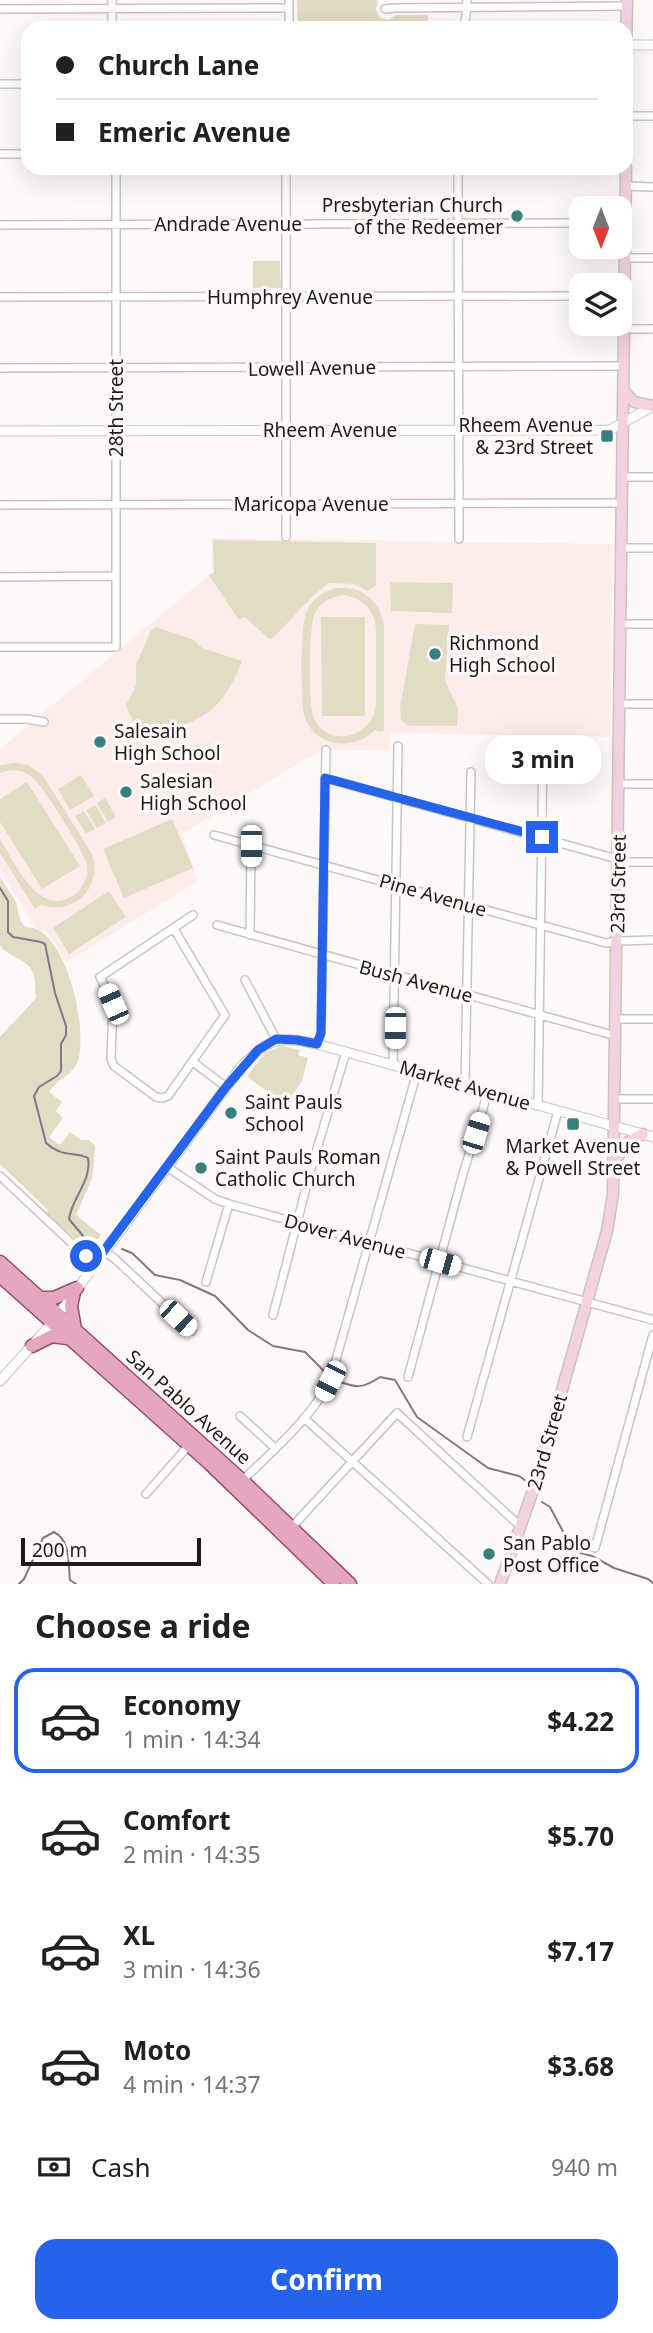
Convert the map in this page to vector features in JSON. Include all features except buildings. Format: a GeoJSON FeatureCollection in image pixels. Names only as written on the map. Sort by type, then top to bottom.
{"type":"FeatureCollection","features":[{"type":"Feature","properties":{"kind":"main road"},"geometry":{"type":"LineString","coordinates":[[627,3],[627,21]]}},
{"type":"Feature","properties":{"kind":"main road","name":"23rd Street"},"geometry":{"type":"LineString","coordinates":[[624,196],[626,175]]}},
{"type":"Feature","properties":{"kind":"main road","name":"23rd Street"},"geometry":{"type":"LineString","coordinates":[[500,1584],[536,1482],[609,1222],[615,1126],[624,336]]}},
{"type":"Feature","properties":{"kind":"main road"},"geometry":{"type":"LineString","coordinates":[[624,391],[634,402],[653,406]]}},
{"type":"Feature","properties":{"kind":"main road"},"geometry":{"type":"LineString","coordinates":[[614,1162],[628,1142],[648,1135]]}},
{"type":"Feature","properties":{"kind":"main road","name":"San Pablo Avenue"},"geometry":{"type":"LineString","coordinates":[[0,1262],[41,1298],[55,1318]]}},
{"type":"Feature","properties":{"kind":"main road","name":"San Pablo Avenue"},"geometry":{"type":"LineString","coordinates":[[0,1276],[55,1318],[100,1364],[279,1517],[350,1584]]}},
{"type":"Feature","properties":{"kind":"main road"},"geometry":{"type":"LineString","coordinates":[[41,1298],[54,1298],[75,1290]]}},
{"type":"Feature","properties":{"kind":"main road"},"geometry":{"type":"LineString","coordinates":[[32,1346],[52,1336],[73,1335],[71,1306],[75,1290]]}},
{"type":"Feature","properties":{"kind":"main road","name":"San Pablo Avenue"},"geometry":{"type":"LineString","coordinates":[[73,1335],[134,1383],[192,1442]]}},
{"type":"Feature","properties":{"kind":"main road"},"geometry":{"type":"LineString","coordinates":[[100,1364],[111,1367],[128,1382],[134,1383]]}},
{"type":"Feature","properties":{"kind":"main road","name":"San Pablo Avenue"},"geometry":{"type":"LineString","coordinates":[[239,1485],[254,1507],[334,1584]]}},
{"type":"Feature","properties":{"kind":"main road"},"geometry":{"type":"LineString","coordinates":[[254,1507],[257,1503],[261,1504],[272,1515],[279,1517]]}},
{"type":"Feature","properties":{"kind":"street"},"geometry":{"type":"LineString","coordinates":[[385,9],[467,4],[627,3]]}},
{"type":"Feature","properties":{"kind":"street"},"geometry":{"type":"LineString","coordinates":[[0,9],[112,4],[289,4]]}},
{"type":"Feature","properties":{"kind":"street"},"geometry":{"type":"LineString","coordinates":[[633,45],[653,45]]}},
{"type":"Feature","properties":{"kind":"street"},"geometry":{"type":"LineString","coordinates":[[0,84],[21,84]]}},
{"type":"Feature","properties":{"kind":"street"},"geometry":{"type":"LineString","coordinates":[[633,116],[653,116]]}},
{"type":"Feature","properties":{"kind":"street"},"geometry":{"type":"LineString","coordinates":[[0,154],[21,154]]}},
{"type":"Feature","properties":{"kind":"street","name":"28th Street"},"geometry":{"type":"LineString","coordinates":[[0,648],[116,647],[116,175]]}},
{"type":"Feature","properties":{"kind":"street"},"geometry":{"type":"LineString","coordinates":[[286,175],[286,537]]}},
{"type":"Feature","properties":{"kind":"street"},"geometry":{"type":"LineString","coordinates":[[458,175],[460,539]]}},
{"type":"Feature","properties":{"kind":"street"},"geometry":{"type":"LineString","coordinates":[[625,186],[653,187]]}},
{"type":"Feature","properties":{"kind":"street","name":"Andrade Avenue"},"geometry":{"type":"LineString","coordinates":[[0,225],[569,223]]}},
{"type":"Feature","properties":{"kind":"street"},"geometry":{"type":"LineString","coordinates":[[632,258],[653,258]]}},
{"type":"Feature","properties":{"kind":"street","name":"Humphrey Avenue"},"geometry":{"type":"LineString","coordinates":[[0,298],[569,296]]}},
{"type":"Feature","properties":{"kind":"street"},"geometry":{"type":"LineString","coordinates":[[632,330],[653,330]]}},
{"type":"Feature","properties":{"kind":"street","name":"Lowell Avenue"},"geometry":{"type":"LineString","coordinates":[[0,369],[624,366]]}},
{"type":"Feature","properties":{"kind":"street","name":"Rheem Avenue"},"geometry":{"type":"LineString","coordinates":[[0,431],[610,430],[653,406]]}},
{"type":"Feature","properties":{"kind":"street"},"geometry":{"type":"LineString","coordinates":[[623,477],[653,477]]}},
{"type":"Feature","properties":{"kind":"street","name":"Maricopa Avenue"},"geometry":{"type":"LineString","coordinates":[[0,505],[622,503]]}},
{"type":"Feature","properties":{"kind":"street"},"geometry":{"type":"LineString","coordinates":[[622,548],[653,548]]}},
{"type":"Feature","properties":{"kind":"street"},"geometry":{"type":"LineString","coordinates":[[0,577],[116,576]]}},
{"type":"Feature","properties":{"kind":"street"},"geometry":{"type":"LineString","coordinates":[[621,624],[653,624]]}},
{"type":"Feature","properties":{"kind":"street"},"geometry":{"type":"LineString","coordinates":[[620,704],[653,704]]}},
{"type":"Feature","properties":{"kind":"street"},"geometry":{"type":"LineString","coordinates":[[0,719],[27,719],[44,723]]}},
{"type":"Feature","properties":{"kind":"street"},"geometry":{"type":"LineString","coordinates":[[538,1106],[544,745]]}},
{"type":"Feature","properties":{"kind":"street"},"geometry":{"type":"LineString","coordinates":[[393,1065],[398,746]]}},
{"type":"Feature","properties":{"kind":"street"},"geometry":{"type":"LineString","coordinates":[[317,1044],[321,1033],[326,750]]}},
{"type":"Feature","properties":{"kind":"street"},"geometry":{"type":"LineString","coordinates":[[465,1085],[471,772]]}},
{"type":"Feature","properties":{"kind":"street"},"geometry":{"type":"LineString","coordinates":[[325,778],[628,862],[653,862]]}},
{"type":"Feature","properties":{"kind":"street"},"geometry":{"type":"LineString","coordinates":[[619,784],[653,784]]}},
{"type":"Feature","properties":{"kind":"street","name":"Pine Avenue"},"geometry":{"type":"LineString","coordinates":[[214,835],[606,943],[617,940],[653,940]]}},
{"type":"Feature","properties":{"kind":"street"},"geometry":{"type":"LineString","coordinates":[[250,935],[251,846]]}},
{"type":"Feature","properties":{"kind":"street"},"geometry":{"type":"LineString","coordinates":[[174,929],[225,1015],[168,1096],[162,1098],[156,1097],[114,1066],[111,1059],[113,1004],[100,977],[193,915]]}},
{"type":"Feature","properties":{"kind":"street","name":"Bush Avenue"},"geometry":{"type":"LineString","coordinates":[[217,925],[616,1035]]}},
{"type":"Feature","properties":{"kind":"street"},"geometry":{"type":"LineString","coordinates":[[0,1381],[55,1318],[226,1087],[258,1050],[276,1039],[245,980]]}},
{"type":"Feature","properties":{"kind":"street"},"geometry":{"type":"LineString","coordinates":[[616,1019],[653,1020]]}},
{"type":"Feature","properties":{"kind":"street","name":"Market Avenue"},"geometry":{"type":"LineString","coordinates":[[276,1039],[317,1044],[648,1135]]}},
{"type":"Feature","properties":{"kind":"street"},"geometry":{"type":"LineString","coordinates":[[273,1315],[346,1052]]}},
{"type":"Feature","properties":{"kind":"street"},"geometry":{"type":"LineString","coordinates":[[193,1062],[226,1087]]}},
{"type":"Feature","properties":{"kind":"street"},"geometry":{"type":"LineString","coordinates":[[239,1485],[304,1418],[323,1395],[330,1381],[416,1072]]}},
{"type":"Feature","properties":{"kind":"street"},"geometry":{"type":"LineString","coordinates":[[408,1377],[488,1092]]}},
{"type":"Feature","properties":{"kind":"street"},"geometry":{"type":"LineString","coordinates":[[615,1099],[653,1099]]}},
{"type":"Feature","properties":{"kind":"street"},"geometry":{"type":"LineString","coordinates":[[467,1437],[558,1111]]}},
{"type":"Feature","properties":{"kind":"street","name":"Dover Avenue"},"geometry":{"type":"LineString","coordinates":[[167,1167],[215,1199],[229,1204],[653,1320]]}},
{"type":"Feature","properties":{"kind":"street"},"geometry":{"type":"LineString","coordinates":[[0,1176],[94,1264]]}},
{"type":"Feature","properties":{"kind":"street"},"geometry":{"type":"LineString","coordinates":[[206,1282],[229,1204]]}},
{"type":"Feature","properties":{"kind":"street"},"geometry":{"type":"LineString","coordinates":[[103,1251],[114,1258],[192,1331]]}},
{"type":"Feature","properties":{"kind":"street"},"geometry":{"type":"LineString","coordinates":[[594,1548],[653,1335]]}},
{"type":"Feature","properties":{"kind":"street"},"geometry":{"type":"LineString","coordinates":[[291,1528],[397,1413],[520,1526]]}},
{"type":"Feature","properties":{"kind":"street"},"geometry":{"type":"LineString","coordinates":[[240,1416],[275,1448]]}},
{"type":"Feature","properties":{"kind":"street"},"geometry":{"type":"LineString","coordinates":[[304,1418],[354,1460],[488,1584]]}},
{"type":"Feature","properties":{"kind":"street"},"geometry":{"type":"LineString","coordinates":[[146,1494],[192,1442]]}},
{"type":"Feature","properties":{"kind":"shaded area"},"geometry":{"type":"Polygon","coordinates":[[[297,0],[375,0],[378,1],[376,10],[380,18],[389,20],[395,15],[428,15],[428,21],[298,21],[297,0]]]}},
{"type":"Feature","properties":{"kind":"shaded area"},"geometry":{"type":"Polygon","coordinates":[[[253,261],[280,261],[281,288],[253,288],[253,261]]]}},
{"type":"Feature","properties":{"kind":"shaded area"},"geometry":{"type":"Polygon","coordinates":[[[211,538],[612,544],[610,737],[390,733],[390,750],[321,750],[182,834],[198,881],[66,962],[46,930],[40,934],[0,870],[0,749],[213,572],[211,538]]]}},
{"type":"Feature","properties":{"kind":"shaded area"},"geometry":{"type":"Polygon","coordinates":[[[213,540],[376,543],[376,585],[368,591],[354,584],[329,583],[269,639],[245,617],[239,620],[209,575],[214,572],[213,540]]]}},
{"type":"Feature","properties":{"kind":"shaded area"},"geometry":{"type":"Polygon","coordinates":[[[390,582],[453,583],[452,613],[391,611],[390,582]]]}},
{"type":"Feature","properties":{"kind":"shaded area"},"geometry":{"type":"Polygon","coordinates":[[[346,588],[370,597],[379,610],[384,628],[384,731],[377,732],[376,729],[358,741],[347,743],[327,741],[318,736],[305,718],[303,710],[301,663],[305,618],[312,602],[332,589],[346,588]],[[343,595],[324,602],[316,611],[310,647],[314,719],[321,729],[340,736],[360,731],[368,724],[376,704],[375,621],[366,605],[356,598],[343,595]]]}},
{"type":"Feature","properties":{"kind":"shaded area"},"geometry":{"type":"Polygon","coordinates":[[[321,617],[365,617],[365,716],[322,716],[321,617]]]}},
{"type":"Feature","properties":{"kind":"shaded area"},"geometry":{"type":"Polygon","coordinates":[[[415,624],[449,625],[445,681],[458,708],[457,726],[408,726],[401,720],[400,708],[415,624]]]}},
{"type":"Feature","properties":{"kind":"shaded area"},"geometry":{"type":"Polygon","coordinates":[[[156,627],[194,640],[202,648],[242,661],[230,686],[215,707],[205,715],[181,725],[162,727],[133,722],[126,705],[136,685],[136,665],[151,630],[156,627]]]}},
{"type":"Feature","properties":{"kind":"shaded area"},"geometry":{"type":"Polygon","coordinates":[[[0,765],[28,765],[43,776],[92,854],[93,878],[89,888],[75,903],[53,907],[41,905],[35,909],[0,853],[0,839],[30,885],[39,895],[50,900],[62,900],[75,894],[81,889],[86,878],[87,866],[79,847],[36,781],[19,771],[0,773],[0,765]]]}},
{"type":"Feature","properties":{"kind":"shaded area"},"geometry":{"type":"Polygon","coordinates":[[[81,775],[94,796],[70,810],[58,789],[81,775]]]}},
{"type":"Feature","properties":{"kind":"shaded area"},"geometry":{"type":"Polygon","coordinates":[[[27,782],[80,866],[42,889],[0,822],[0,799],[27,782]]]}},
{"type":"Feature","properties":{"kind":"shaded area"},"geometry":{"type":"Polygon","coordinates":[[[105,798],[116,817],[108,822],[97,803],[105,798]]]}},
{"type":"Feature","properties":{"kind":"shaded area"},"geometry":{"type":"Polygon","coordinates":[[[95,805],[106,823],[97,828],[86,810],[95,805]]]}},
{"type":"Feature","properties":{"kind":"shaded area"},"geometry":{"type":"Polygon","coordinates":[[[84,811],[95,829],[86,834],[75,816],[84,811]]]}},
{"type":"Feature","properties":{"kind":"shaded area"},"geometry":{"type":"Polygon","coordinates":[[[172,819],[193,868],[124,898],[103,849],[172,819]]]}},
{"type":"Feature","properties":{"kind":"shaded area"},"geometry":{"type":"Polygon","coordinates":[[[0,877],[16,902],[21,922],[26,927],[40,931],[53,943],[63,961],[77,1005],[80,1027],[78,1061],[49,1092],[62,1102],[56,1111],[63,1118],[49,1137],[60,1145],[70,1132],[81,1140],[89,1140],[95,1146],[93,1176],[76,1215],[101,1235],[94,1245],[84,1246],[46,1213],[48,1210],[0,1164],[0,1037],[36,998],[35,979],[31,969],[0,945],[0,877]]]}},
{"type":"Feature","properties":{"kind":"shaded area"},"geometry":{"type":"Polygon","coordinates":[[[109,891],[126,917],[69,954],[53,928],[109,891]]]}},
{"type":"Feature","properties":{"kind":"shaded area"},"geometry":{"type":"Polygon","coordinates":[[[282,1046],[300,1050],[298,1055],[308,1058],[302,1081],[286,1105],[248,1075],[265,1053],[282,1046]]]}},
{"type":"Feature","properties":{"kind":"waterway"},"geometry":{"type":"LineString","coordinates":[[0,888],[8,901],[8,932],[13,937],[45,944],[55,993],[66,1026],[66,1035],[61,1044],[61,1071],[39,1087],[34,1096],[46,1143],[57,1151],[88,1158],[85,1182],[69,1219],[88,1242]]}},
{"type":"Feature","properties":{"kind":"waterway"},"geometry":{"type":"LineString","coordinates":[[122,1249],[132,1253],[155,1275],[180,1280],[215,1296],[248,1330],[273,1346],[305,1352],[326,1373]]}},
{"type":"Feature","properties":{"kind":"waterway"},"geometry":{"type":"LineString","coordinates":[[337,1381],[359,1386],[380,1377],[395,1380],[417,1417],[488,1468],[519,1476],[526,1481]]}},
{"type":"Feature","properties":{"kind":"waterway"},"geometry":{"type":"LineString","coordinates":[[542,1502],[550,1507],[569,1543],[577,1552],[653,1583]]}},
{"type":"Feature","properties":{"kind":"waterway"},"geometry":{"type":"LineString","coordinates":[[19,1584],[24,1579],[43,1538],[54,1532],[66,1547],[70,1580],[76,1584]]}},
{"type":"Feature","properties":{"kind":"place","name":"Presbyterian Church of the Redeemer"},"geometry":{"type":"Point","coordinates":[517,216]}},
{"type":"Feature","properties":{"kind":"place","name":"Rheem Avenue & 23rd Street"},"geometry":{"type":"Point","coordinates":[607,436]}},
{"type":"Feature","properties":{"kind":"place","name":"Richmond High School"},"geometry":{"type":"Point","coordinates":[435,654]}},
{"type":"Feature","properties":{"kind":"place","name":"Salesain High School"},"geometry":{"type":"Point","coordinates":[100,742]}},
{"type":"Feature","properties":{"kind":"place","name":"Salesian High School"},"geometry":{"type":"Point","coordinates":[126,792]}},
{"type":"Feature","properties":{"kind":"place","name":"Saint Pauls School"},"geometry":{"type":"Point","coordinates":[231,1113]}},
{"type":"Feature","properties":{"kind":"place","name":"Market Avenue & Powell Street"},"geometry":{"type":"Point","coordinates":[573,1124]}},
{"type":"Feature","properties":{"kind":"place","name":"Saint Pauls Roman Catholic Church"},"geometry":{"type":"Point","coordinates":[201,1168]}},
{"type":"Feature","properties":{"kind":"place","name":"San Pablo Post Office"},"geometry":{"type":"Point","coordinates":[489,1554]}},
{"type":"Feature","properties":{"kind":"route"},"geometry":{"type":"LineString","coordinates":[[86,1256],[94,1264],[242,1066],[258,1050],[276,1039],[317,1044],[321,1033],[325,778],[542,837]]}}]}
